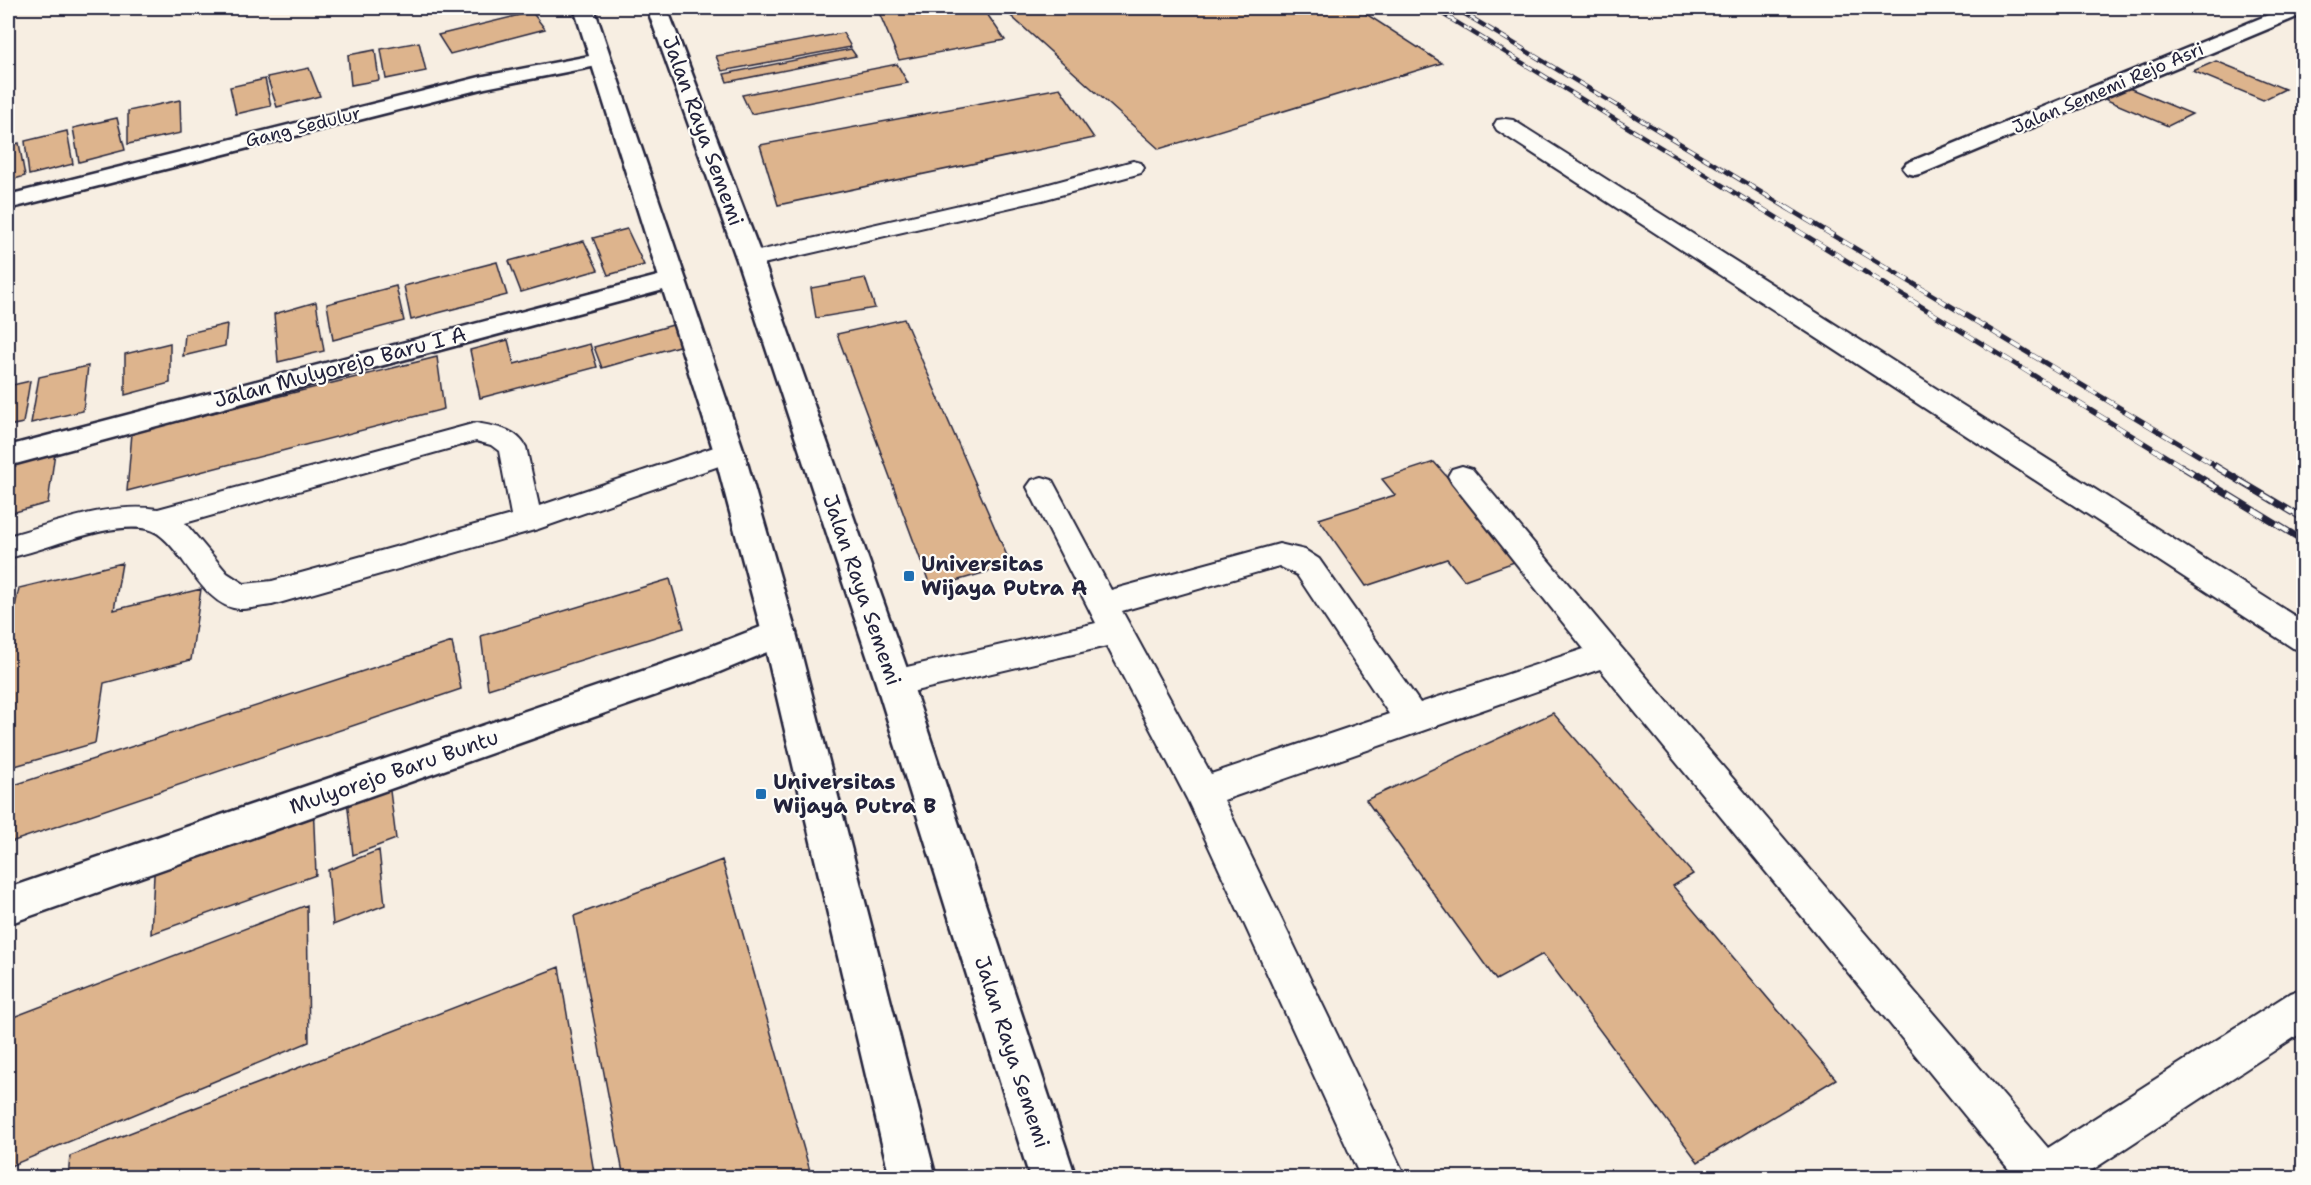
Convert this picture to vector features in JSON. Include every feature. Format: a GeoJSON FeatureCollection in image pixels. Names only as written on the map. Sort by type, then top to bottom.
{"type":"FeatureCollection","features":[{"type":"Feature","properties":{"kind":"main road"},"geometry":{"type":"LineString","coordinates":[[584,8],[588,62],[658,284],[729,452],[779,633],[913,1178]]}},
{"type":"Feature","properties":{"kind":"main road","name":"Jalan Raya Sememi"},"geometry":{"type":"LineString","coordinates":[[657,8],[750,260],[894,683],[1053,1178]]}},
{"type":"Feature","properties":{"kind":"main road","name":"Jalan Sememi Rejo Asri"},"geometry":{"type":"LineString","coordinates":[[1915,168],[2301,8]]}},
{"type":"Feature","properties":{"kind":"main road","name":"Gang Sedulur"},"geometry":{"type":"LineString","coordinates":[[8,202],[275,133],[546,69],[588,62]]}},
{"type":"Feature","properties":{"kind":"main road","name":"Jalan Mulyorejo Baru I A"},"geometry":{"type":"LineString","coordinates":[[8,456],[658,284]]}},
{"type":"Feature","properties":{"kind":"main road","name":"Mulyorejo Baru Buntu"},"geometry":{"type":"LineString","coordinates":[[8,906],[699,666],[779,633]]}},
{"type":"Feature","properties":{"kind":"lane"},"geometry":{"type":"LineString","coordinates":[[1505,125],[2304,639]]}},
{"type":"Feature","properties":{"kind":"lane"},"geometry":{"type":"LineString","coordinates":[[750,260],[1042,194],[1133,168]]}},
{"type":"Feature","properties":{"kind":"lane"},"geometry":{"type":"LineString","coordinates":[[8,547],[112,519],[136,517],[158,520],[476,432],[500,437],[512,447],[527,521]]}},
{"type":"Feature","properties":{"kind":"lane"},"geometry":{"type":"LineString","coordinates":[[158,520],[173,530],[216,581],[239,597],[272,593],[527,521],[729,452]]}},
{"type":"Feature","properties":{"kind":"lane"},"geometry":{"type":"LineString","coordinates":[[1462,476],[2041,1177],[2304,1006]]}},
{"type":"Feature","properties":{"kind":"lane"},"geometry":{"type":"LineString","coordinates":[[1042,487],[1202,792],[1384,1178]]}},
{"type":"Feature","properties":{"kind":"lane"},"geometry":{"type":"LineString","coordinates":[[894,683],[1111,618],[1279,555],[1294,558],[1308,567],[1412,720]]}},
{"type":"Feature","properties":{"kind":"lane"},"geometry":{"type":"LineString","coordinates":[[1202,792],[1607,654]]}},
{"type":"Feature","properties":{"kind":"building"},"geometry":{"type":"Polygon","coordinates":[[[983,8],[1005,40],[899,60],[878,10],[983,8]]]}},
{"type":"Feature","properties":{"kind":"building"},"geometry":{"type":"Polygon","coordinates":[[[1002,8],[1357,8],[1442,63],[1159,149],[1002,8]]]}},
{"type":"Feature","properties":{"kind":"building"},"geometry":{"type":"Polygon","coordinates":[[[532,12],[545,29],[450,54],[438,35],[532,12]]]}},
{"type":"Feature","properties":{"kind":"building"},"geometry":{"type":"Polygon","coordinates":[[[843,33],[851,47],[722,71],[716,56],[843,33]]]}},
{"type":"Feature","properties":{"kind":"building"},"geometry":{"type":"Polygon","coordinates":[[[419,42],[426,71],[386,79],[381,49],[419,42]]]}},
{"type":"Feature","properties":{"kind":"building"},"geometry":{"type":"Polygon","coordinates":[[[851,49],[856,56],[727,82],[724,74],[851,49]]]}},
{"type":"Feature","properties":{"kind":"building"},"geometry":{"type":"Polygon","coordinates":[[[375,50],[379,80],[351,85],[348,55],[375,50]]]}},
{"type":"Feature","properties":{"kind":"building"},"geometry":{"type":"Polygon","coordinates":[[[2216,61],[2285,89],[2263,100],[2193,71],[2216,61]]]}},
{"type":"Feature","properties":{"kind":"building"},"geometry":{"type":"Polygon","coordinates":[[[897,64],[908,83],[751,114],[742,95],[897,64]]]}},
{"type":"Feature","properties":{"kind":"building"},"geometry":{"type":"Polygon","coordinates":[[[309,68],[320,96],[277,107],[267,77],[309,68]]]}},
{"type":"Feature","properties":{"kind":"building"},"geometry":{"type":"Polygon","coordinates":[[[265,79],[271,106],[236,114],[230,87],[265,79]]]}},
{"type":"Feature","properties":{"kind":"building"},"geometry":{"type":"Polygon","coordinates":[[[2119,84],[2192,114],[2168,126],[2095,95],[2119,84]]]}},
{"type":"Feature","properties":{"kind":"building"},"geometry":{"type":"Polygon","coordinates":[[[1060,88],[1094,138],[778,205],[760,145],[1060,88]]]}},
{"type":"Feature","properties":{"kind":"building"},"geometry":{"type":"Polygon","coordinates":[[[180,100],[181,133],[128,144],[128,111],[180,100]]]}},
{"type":"Feature","properties":{"kind":"building"},"geometry":{"type":"Polygon","coordinates":[[[117,118],[125,150],[79,162],[73,128],[117,118]]]}},
{"type":"Feature","properties":{"kind":"building"},"geometry":{"type":"Polygon","coordinates":[[[67,131],[73,164],[29,175],[25,141],[67,131]]]}},
{"type":"Feature","properties":{"kind":"building"},"geometry":{"type":"Polygon","coordinates":[[[19,143],[25,176],[8,181],[8,146],[19,143]]]}},
{"type":"Feature","properties":{"kind":"building"},"geometry":{"type":"Polygon","coordinates":[[[627,229],[644,265],[608,275],[593,238],[627,229]]]}},
{"type":"Feature","properties":{"kind":"building"},"geometry":{"type":"Polygon","coordinates":[[[584,241],[598,270],[521,292],[509,261],[584,241]]]}},
{"type":"Feature","properties":{"kind":"building"},"geometry":{"type":"Polygon","coordinates":[[[497,262],[507,295],[411,320],[404,286],[497,262]]]}},
{"type":"Feature","properties":{"kind":"building"},"geometry":{"type":"Polygon","coordinates":[[[865,278],[875,308],[816,318],[811,288],[865,278]]]}},
{"type":"Feature","properties":{"kind":"building"},"geometry":{"type":"Polygon","coordinates":[[[396,286],[404,321],[333,340],[327,304],[396,286]]]}},
{"type":"Feature","properties":{"kind":"building"},"geometry":{"type":"Polygon","coordinates":[[[316,302],[324,351],[278,362],[274,314],[316,302]]]}},
{"type":"Feature","properties":{"kind":"building"},"geometry":{"type":"Polygon","coordinates":[[[904,319],[1011,565],[931,588],[837,334],[904,319]]]}},
{"type":"Feature","properties":{"kind":"building"},"geometry":{"type":"Polygon","coordinates":[[[680,323],[689,343],[602,368],[594,347],[680,323]]]}},
{"type":"Feature","properties":{"kind":"building"},"geometry":{"type":"Polygon","coordinates":[[[227,324],[225,346],[183,356],[185,334],[227,324]]]}},
{"type":"Feature","properties":{"kind":"building"},"geometry":{"type":"Polygon","coordinates":[[[508,340],[514,364],[590,344],[597,367],[480,398],[470,350],[508,340]]]}},
{"type":"Feature","properties":{"kind":"building"},"geometry":{"type":"Polygon","coordinates":[[[170,343],[170,383],[125,395],[125,354],[170,343]]]}},
{"type":"Feature","properties":{"kind":"building"},"geometry":{"type":"Polygon","coordinates":[[[437,357],[444,409],[127,491],[132,433],[437,357]]]}},
{"type":"Feature","properties":{"kind":"building"},"geometry":{"type":"Polygon","coordinates":[[[88,366],[83,411],[31,423],[39,377],[88,366]]]}},
{"type":"Feature","properties":{"kind":"building"},"geometry":{"type":"Polygon","coordinates":[[[30,381],[23,423],[8,426],[8,386],[30,381]]]}},
{"type":"Feature","properties":{"kind":"building"},"geometry":{"type":"Polygon","coordinates":[[[55,452],[48,503],[8,514],[8,464],[55,452]]]}},
{"type":"Feature","properties":{"kind":"building"},"geometry":{"type":"Polygon","coordinates":[[[1434,462],[1520,560],[1464,580],[1447,559],[1366,586],[1319,519],[1395,495],[1382,479],[1434,462]]]}},
{"type":"Feature","properties":{"kind":"building"},"geometry":{"type":"Polygon","coordinates":[[[122,563],[114,610],[201,589],[191,660],[104,683],[95,743],[8,768],[8,639],[19,588],[122,563]]]}},
{"type":"Feature","properties":{"kind":"building"},"geometry":{"type":"Polygon","coordinates":[[[13,568],[8,603],[8,569],[13,568]]]}},
{"type":"Feature","properties":{"kind":"building"},"geometry":{"type":"Polygon","coordinates":[[[670,579],[684,628],[488,689],[481,636],[670,579]]]}},
{"type":"Feature","properties":{"kind":"building"},"geometry":{"type":"Polygon","coordinates":[[[452,642],[461,689],[8,843],[8,787],[452,642]]]}},
{"type":"Feature","properties":{"kind":"building"},"geometry":{"type":"Polygon","coordinates":[[[1553,713],[1693,874],[1673,886],[1836,1079],[1698,1162],[1543,954],[1496,980],[1366,800],[1553,713]]]}},
{"type":"Feature","properties":{"kind":"building"},"geometry":{"type":"Polygon","coordinates":[[[388,775],[396,839],[353,855],[346,790],[388,775]]]}},
{"type":"Feature","properties":{"kind":"building"},"geometry":{"type":"Polygon","coordinates":[[[313,802],[316,875],[151,934],[155,856],[313,802]]]}},
{"type":"Feature","properties":{"kind":"building"},"geometry":{"type":"Polygon","coordinates":[[[379,850],[385,905],[333,925],[328,870],[379,850]]]}},
{"type":"Feature","properties":{"kind":"building"},"geometry":{"type":"Polygon","coordinates":[[[722,860],[812,1178],[624,1178],[574,916],[722,860]]]}},
{"type":"Feature","properties":{"kind":"building"},"geometry":{"type":"Polygon","coordinates":[[[307,905],[309,1042],[8,1167],[8,1019],[307,905]]]}},
{"type":"Feature","properties":{"kind":"building"},"geometry":{"type":"Polygon","coordinates":[[[559,967],[595,1178],[68,1178],[70,1156],[559,967]]]}},
{"type":"Feature","properties":{"kind":"railway"},"geometry":{"type":"LineString","coordinates":[[1433,8],[1761,209]]}},
{"type":"Feature","properties":{"kind":"railway"},"geometry":{"type":"LineString","coordinates":[[1455,8],[1789,209]]}},
{"type":"Feature","properties":{"kind":"railway"},"geometry":{"type":"LineString","coordinates":[[1759,207],[2183,467]]}},
{"type":"Feature","properties":{"kind":"railway"},"geometry":{"type":"LineString","coordinates":[[1786,207],[2218,467]]}},
{"type":"Feature","properties":{"kind":"railway"},"geometry":{"type":"LineString","coordinates":[[2181,466],[2304,541]]}},
{"type":"Feature","properties":{"kind":"railway"},"geometry":{"type":"LineString","coordinates":[[2215,466],[2304,519]]}},
{"type":"Feature","properties":{"kind":"place","name":"Universitas Wijaya Putra A"},"geometry":{"type":"Point","coordinates":[909,576]}},
{"type":"Feature","properties":{"kind":"place","name":"Universitas Wijaya Putra B"},"geometry":{"type":"Point","coordinates":[761,794]}}]}
